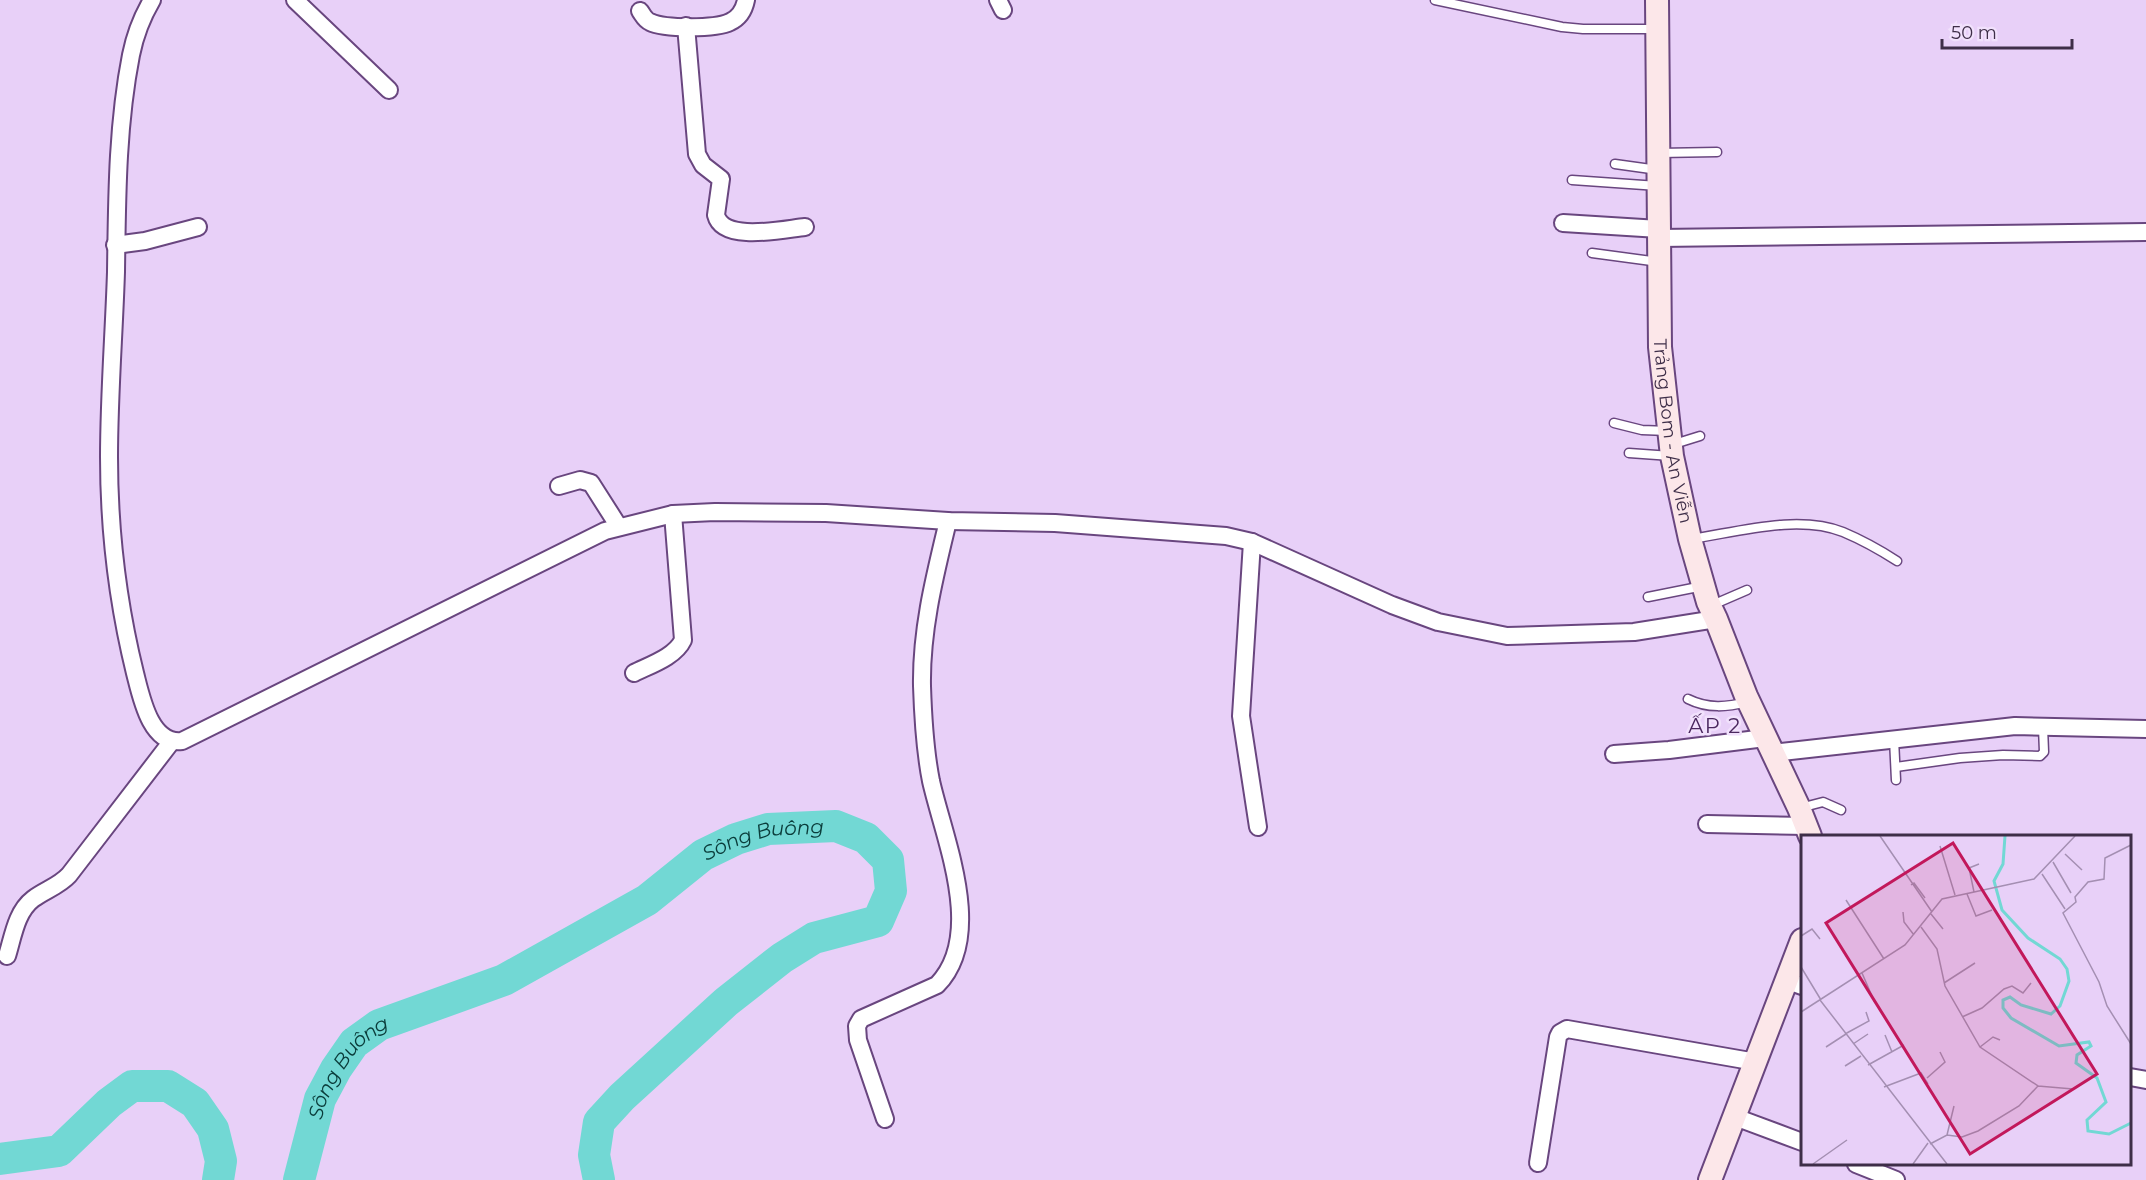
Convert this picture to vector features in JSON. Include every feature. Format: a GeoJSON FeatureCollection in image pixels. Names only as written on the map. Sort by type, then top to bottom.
{"type":"FeatureCollection","features":[{"type":"Feature","properties":{"kind":"main road","name":"Trảng Bom - An Viễn"},"geometry":{"type":"LineString","coordinates":[[1657,0],[1660,347],[1670,444],[1690,539],[1710,603],[1748,702],[1805,824]]}},
{"type":"Feature","properties":{"kind":"main road"},"geometry":{"type":"LineString","coordinates":[[1710,1180],[1756,1062],[1795,983],[1801,951]]}},
{"type":"Feature","properties":{"kind":"street"},"geometry":{"type":"LineString","coordinates":[[152,0],[137,30],[131,55],[118,152],[109,460],[112,528],[129,646],[140,692],[154,726],[172,741],[182,741],[605,531],[673,514],[826,513],[1055,523],[1226,536],[1252,542],[1392,605],[1438,622],[1507,636],[1634,632],[1710,603]]}},
{"type":"Feature","properties":{"kind":"street"},"geometry":{"type":"LineString","coordinates":[[295,0],[389,90]]}},
{"type":"Feature","properties":{"kind":"street"},"geometry":{"type":"LineString","coordinates":[[640,11],[647,21],[662,26],[722,25],[732,21],[744,9],[746,0]]}},
{"type":"Feature","properties":{"kind":"street"},"geometry":{"type":"LineString","coordinates":[[686,26],[697,154],[703,165],[721,179],[717,219],[724,227],[734,231],[749,232],[805,227]]}},
{"type":"Feature","properties":{"kind":"street"},"geometry":{"type":"LineString","coordinates":[[1563,223],[1659,234],[2146,232]]}},
{"type":"Feature","properties":{"kind":"street"},"geometry":{"type":"LineString","coordinates":[[116,245],[145,241],[198,227]]}},
{"type":"Feature","properties":{"kind":"street"},"geometry":{"type":"LineString","coordinates":[[560,486],[580,480],[591,483],[619,527]]}},
{"type":"Feature","properties":{"kind":"street"},"geometry":{"type":"LineString","coordinates":[[634,674],[674,652],[683,640],[673,514]]}},
{"type":"Feature","properties":{"kind":"street"},"geometry":{"type":"LineString","coordinates":[[885,1119],[858,1040],[857,1026],[861,1018],[937,985],[945,977],[955,954],[960,917],[960,897],[931,778],[922,687],[930,596],[948,520]]}},
{"type":"Feature","properties":{"kind":"street"},"geometry":{"type":"LineString","coordinates":[[1252,542],[1241,716],[1258,827]]}},
{"type":"Feature","properties":{"kind":"street"},"geometry":{"type":"LineString","coordinates":[[1614,754],[1894,739],[2016,726],[2146,729]]}},
{"type":"Feature","properties":{"kind":"street"},"geometry":{"type":"LineString","coordinates":[[7,956],[19,918],[25,907],[69,875],[172,741]]}},
{"type":"Feature","properties":{"kind":"street"},"geometry":{"type":"LineString","coordinates":[[1707,824],[1805,824]]}},
{"type":"Feature","properties":{"kind":"street"},"geometry":{"type":"LineString","coordinates":[[1538,1163],[1558,1037],[1563,1030],[1756,1062]]}},
{"type":"Feature","properties":{"kind":"street"},"geometry":{"type":"LineString","coordinates":[[2131,1077],[2146,1080]]}},
{"type":"Feature","properties":{"kind":"street"},"geometry":{"type":"LineString","coordinates":[[1735,1117],[1801,1141]]}},
{"type":"Feature","properties":{"kind":"street"},"geometry":{"type":"LineString","coordinates":[[1858,1165],[1896,1180]]}},
{"type":"Feature","properties":{"kind":"lane"},"geometry":{"type":"LineString","coordinates":[[1435,0],[1562,27],[1657,29]]}},
{"type":"Feature","properties":{"kind":"lane"},"geometry":{"type":"LineString","coordinates":[[1572,180],[1658,169],[1717,152]]}},
{"type":"Feature","properties":{"kind":"lane"},"geometry":{"type":"LineString","coordinates":[[1615,164],[1658,169]]}},
{"type":"Feature","properties":{"kind":"lane"},"geometry":{"type":"LineString","coordinates":[[1592,252],[1659,262]]}},
{"type":"Feature","properties":{"kind":"lane"},"geometry":{"type":"LineString","coordinates":[[1614,423],[1642,430],[1670,444]]}},
{"type":"Feature","properties":{"kind":"lane"},"geometry":{"type":"LineString","coordinates":[[1629,453],[1701,436]]}},
{"type":"Feature","properties":{"kind":"lane"},"geometry":{"type":"LineString","coordinates":[[1690,539],[1776,525],[1824,527],[1842,532],[1897,561]]}},
{"type":"Feature","properties":{"kind":"lane"},"geometry":{"type":"LineString","coordinates":[[1648,597],[1710,603],[1748,590]]}},
{"type":"Feature","properties":{"kind":"lane"},"geometry":{"type":"LineString","coordinates":[[1688,699],[1697,704],[1710,706],[1730,706],[1748,702]]}},
{"type":"Feature","properties":{"kind":"lane"},"geometry":{"type":"LineString","coordinates":[[1896,767],[1960,758],[2003,755],[2040,756],[2044,752],[2043,727]]}},
{"type":"Feature","properties":{"kind":"lane"},"geometry":{"type":"LineString","coordinates":[[1894,739],[1896,780]]}},
{"type":"Feature","properties":{"kind":"lane"},"geometry":{"type":"LineString","coordinates":[[1805,824],[1823,802],[1841,810]]}},
{"type":"Feature","properties":{"kind":"waterway","name":"Sông Buông"},"geometry":{"type":"LineString","coordinates":[[299,1180],[320,1099],[336,1069],[354,1043],[379,1025],[504,980],[647,900],[703,855],[736,839],[768,829],[836,826],[866,838],[888,860],[891,891],[878,921],[814,938],[782,958],[726,1002],[622,1097],[599,1122],[594,1155],[599,1180]]}},
{"type":"Feature","properties":{"kind":"waterway","name":"Sông Buông"},"geometry":{"type":"LineString","coordinates":[[0,1159],[59,1151],[109,1103],[132,1086],[168,1086],[195,1103],[213,1129],[221,1161],[218,1180]]}},
{"type":"Feature","properties":{"kind":"district","name":"ẤP 2"},"geometry":{"type":"Point","coordinates":[1715,725]}}]}
